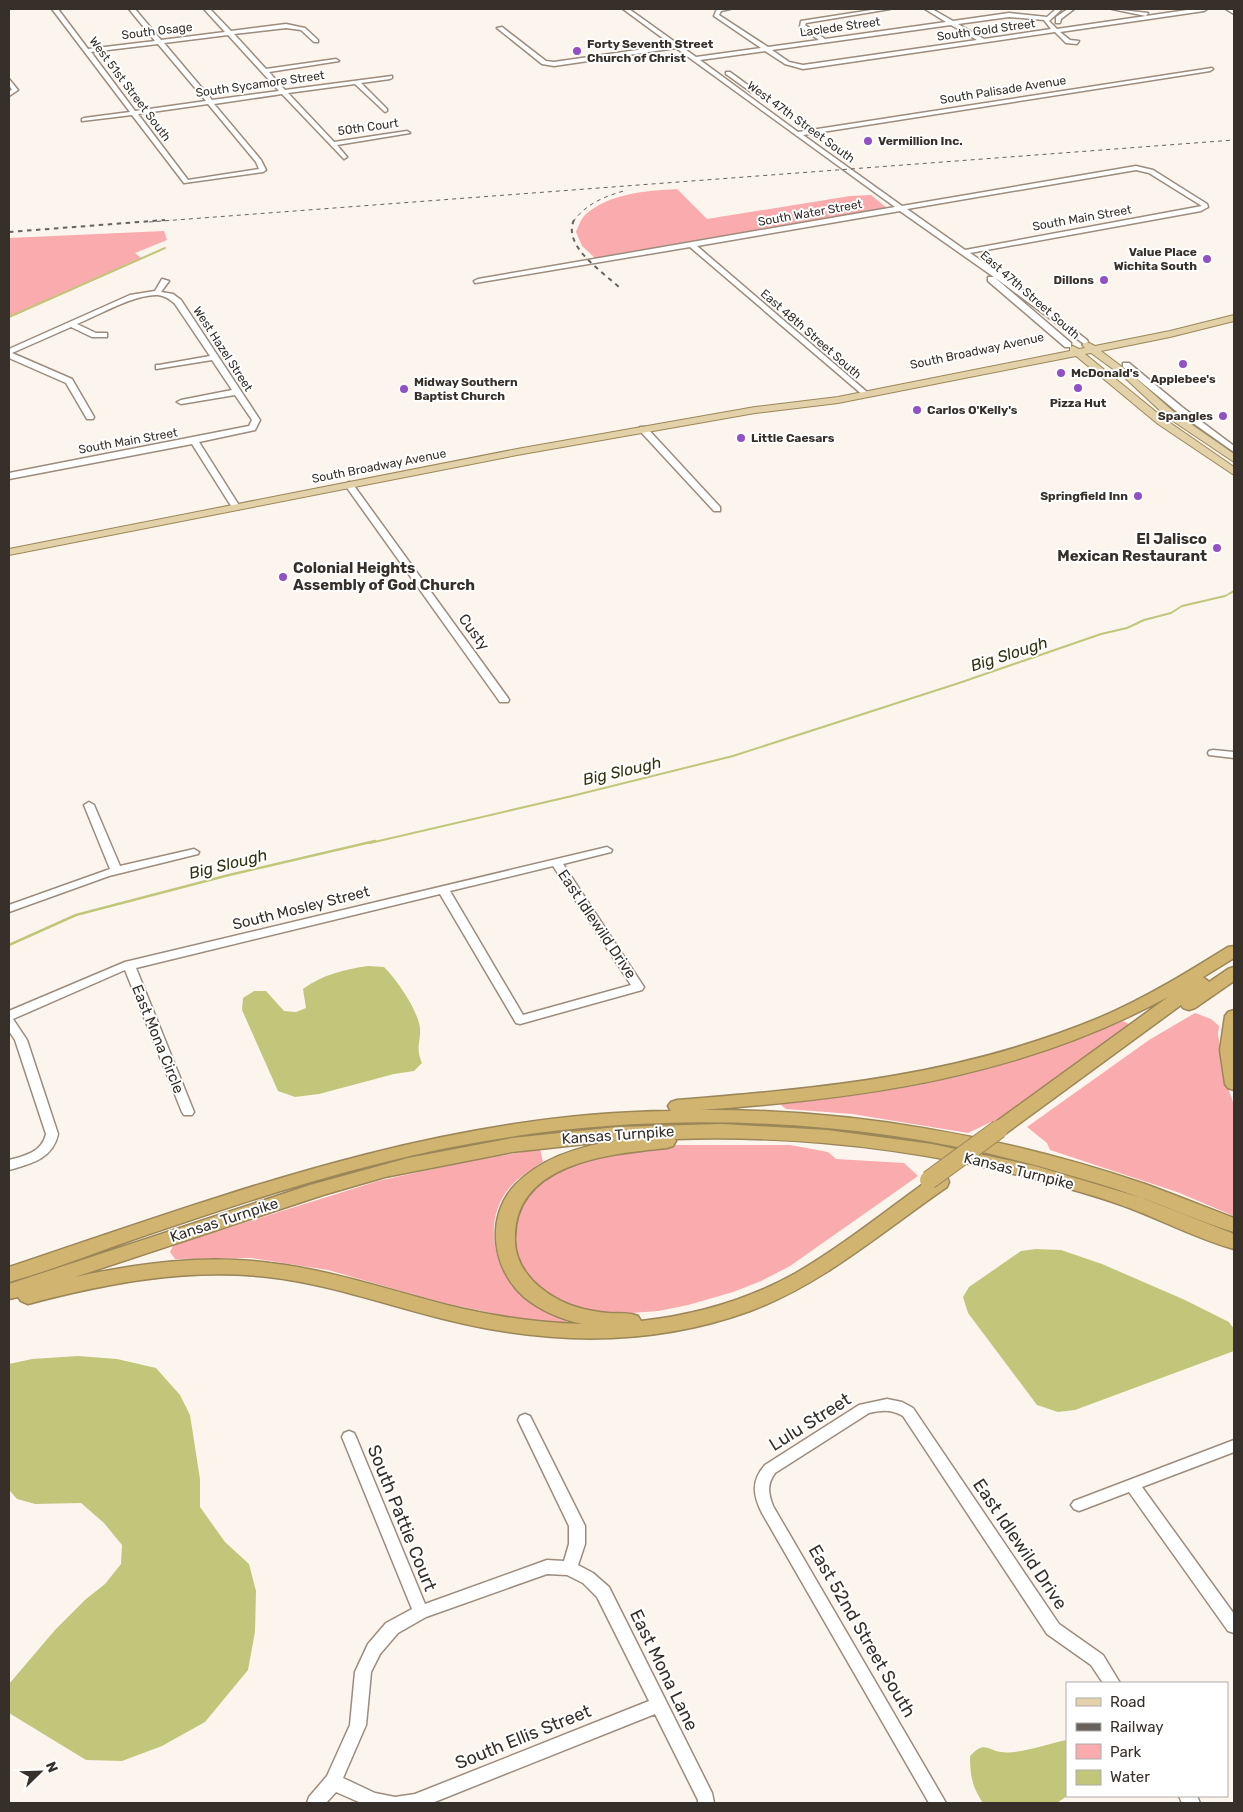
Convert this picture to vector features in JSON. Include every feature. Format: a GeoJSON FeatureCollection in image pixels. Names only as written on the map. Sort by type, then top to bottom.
{"type":"FeatureCollection","features":[{"type":"Feature","properties":{"kind":"highway"},"geometry":{"type":"LineString","coordinates":[[516,1130],[588,1113],[808,1095],[867,1088],[963,1068],[1047,1043],[1089,1028],[1167,991],[1234,952]]}},
{"type":"Feature","properties":{"kind":"highway"},"geometry":{"type":"LineString","coordinates":[[9,1301],[83,1281],[125,1273],[166,1268],[235,1266],[314,1278],[506,1325],[554,1331],[598,1333],[634,1330],[708,1316],[779,1290],[802,1279],[828,1262],[1196,986],[1234,952]]}},
{"type":"Feature","properties":{"kind":"highway"},"geometry":{"type":"LineString","coordinates":[[1004,1130],[1234,973]]}},
{"type":"Feature","properties":{"kind":"highway"},"geometry":{"type":"LineString","coordinates":[[1234,1016],[1228,1059],[1234,1084]]}},
{"type":"Feature","properties":{"kind":"highway","name":"Kansas Turnpike"},"geometry":{"type":"LineString","coordinates":[[9,1274],[294,1181],[433,1144],[516,1130],[599,1120],[718,1116],[825,1121],[953,1139],[1050,1162],[1154,1194],[1234,1225]]}},
{"type":"Feature","properties":{"kind":"highway","name":"Kansas Turnpike"},"geometry":{"type":"LineString","coordinates":[[9,1292],[320,1189],[407,1165],[512,1145],[590,1135],[698,1130],[794,1134],[914,1147],[997,1164],[1071,1183],[1180,1220],[1234,1242]]}},
{"type":"Feature","properties":{"kind":"highway"},"geometry":{"type":"LineString","coordinates":[[914,1147],[894,1148],[786,1139],[691,1138],[628,1145],[592,1152],[574,1157],[550,1168],[523,1188],[512,1204],[506,1218],[504,1236],[506,1251],[516,1273],[531,1292],[546,1302],[571,1314],[591,1319],[616,1321],[680,1314],[744,1296],[801,1269],[934,1181]]}},
{"type":"Feature","properties":{"kind":"main road","name":"South Broadway Avenue"},"geometry":{"type":"LineString","coordinates":[[9,552],[643,429],[755,410],[781,409],[860,391],[1072,349],[1234,313]]}},
{"type":"Feature","properties":{"kind":"main road","name":"South Broadway Avenue"},"geometry":{"type":"LineString","coordinates":[[1088,345],[1171,334],[1234,318]]}},
{"type":"Feature","properties":{"kind":"main road","name":"East 47th Street South"},"geometry":{"type":"LineString","coordinates":[[1088,345],[1127,375],[1171,415],[1234,459]]}},
{"type":"Feature","properties":{"kind":"main road","name":"East 47th Street South"},"geometry":{"type":"LineString","coordinates":[[1072,349],[1162,422],[1234,472]]}},
{"type":"Feature","properties":{"kind":"main road"},"geometry":{"type":"LineString","coordinates":[[1122,389],[1134,395],[1160,415],[1171,415]]}},
{"type":"Feature","properties":{"kind":"main road"},"geometry":{"type":"LineString","coordinates":[[1162,422],[1175,425],[1203,444],[1217,448]]}},
{"type":"Feature","properties":{"kind":"street","name":"West 51st Street South"},"geometry":{"type":"LineString","coordinates":[[56,9],[186,182],[263,170],[259,161],[209,102]]}},
{"type":"Feature","properties":{"kind":"street"},"geometry":{"type":"LineString","coordinates":[[132,9],[209,102]]}},
{"type":"Feature","properties":{"kind":"street"},"geometry":{"type":"LineString","coordinates":[[207,9],[344,157]]}},
{"type":"Feature","properties":{"kind":"street","name":"West 47th Street South"},"geometry":{"type":"LineString","coordinates":[[626,9],[682,43],[799,134],[963,252]]}},
{"type":"Feature","properties":{"kind":"street"},"geometry":{"type":"LineString","coordinates":[[638,9],[661,25]]}},
{"type":"Feature","properties":{"kind":"street"},"geometry":{"type":"LineString","coordinates":[[727,9],[718,12],[718,17],[766,49]]}},
{"type":"Feature","properties":{"kind":"street"},"geometry":{"type":"LineString","coordinates":[[824,41],[802,26],[803,22],[887,9]]}},
{"type":"Feature","properties":{"kind":"street"},"geometry":{"type":"LineString","coordinates":[[928,9],[985,42]]}},
{"type":"Feature","properties":{"kind":"street"},"geometry":{"type":"LineString","coordinates":[[1059,9],[1046,21],[1068,42],[1077,42],[1057,19],[1071,9]]}},
{"type":"Feature","properties":{"kind":"street"},"geometry":{"type":"LineString","coordinates":[[1115,9],[1155,16]]}},
{"type":"Feature","properties":{"kind":"street","name":"South Gold Street"},"geometry":{"type":"LineString","coordinates":[[766,49],[791,65],[814,67],[1204,9]]}},
{"type":"Feature","properties":{"kind":"street"},"geometry":{"type":"LineString","coordinates":[[1229,9],[1234,12]]}},
{"type":"Feature","properties":{"kind":"street","name":"Laclede Street"},"geometry":{"type":"LineString","coordinates":[[706,58],[1012,14],[1046,19]]}},
{"type":"Feature","properties":{"kind":"street","name":"South Osage"},"geometry":{"type":"LineString","coordinates":[[87,51],[229,32],[292,26],[303,29],[316,41]]}},
{"type":"Feature","properties":{"kind":"street"},"geometry":{"type":"LineString","coordinates":[[500,28],[538,59],[549,64],[682,43]]}},
{"type":"Feature","properties":{"kind":"street"},"geometry":{"type":"LineString","coordinates":[[697,56],[706,58],[716,65]]}},
{"type":"Feature","properties":{"kind":"street"},"geometry":{"type":"LineString","coordinates":[[264,71],[336,61]]}},
{"type":"Feature","properties":{"kind":"street"},"geometry":{"type":"LineString","coordinates":[[722,69],[754,91]]}},
{"type":"Feature","properties":{"kind":"street","name":"South Palisade Avenue"},"geometry":{"type":"LineString","coordinates":[[799,134],[1210,69]]}},
{"type":"Feature","properties":{"kind":"street","name":"South Sycamore Street"},"geometry":{"type":"LineString","coordinates":[[84,120],[390,77]]}},
{"type":"Feature","properties":{"kind":"street"},"geometry":{"type":"LineString","coordinates":[[9,81],[14,90],[11,93]]}},
{"type":"Feature","properties":{"kind":"street"},"geometry":{"type":"LineString","coordinates":[[357,82],[384,110]]}},
{"type":"Feature","properties":{"kind":"street","name":"50th Court"},"geometry":{"type":"LineString","coordinates":[[332,144],[407,133]]}},
{"type":"Feature","properties":{"kind":"street","name":"South Water Street"},"geometry":{"type":"LineString","coordinates":[[478,281],[1127,170],[1145,169]]}},
{"type":"Feature","properties":{"kind":"street","name":"South Main Street"},"geometry":{"type":"LineString","coordinates":[[963,252],[1205,207],[1202,201],[1145,169]]}},
{"type":"Feature","properties":{"kind":"street","name":"East 48th Street South"},"geometry":{"type":"LineString","coordinates":[[691,244],[860,391]]}},
{"type":"Feature","properties":{"kind":"street","name":"East 47th Street South"},"geometry":{"type":"LineString","coordinates":[[963,252],[1004,280],[1088,345]]}},
{"type":"Feature","properties":{"kind":"street","name":"East 47th Street South"},"geometry":{"type":"LineString","coordinates":[[963,252],[978,270],[1072,349]]}},
{"type":"Feature","properties":{"kind":"street"},"geometry":{"type":"LineString","coordinates":[[9,353],[126,299],[157,293],[165,282]]}},
{"type":"Feature","properties":{"kind":"street","name":"West Hazel Street"},"geometry":{"type":"LineString","coordinates":[[157,293],[170,296],[178,302],[256,420],[252,428]]}},
{"type":"Feature","properties":{"kind":"street"},"geometry":{"type":"LineString","coordinates":[[70,324],[95,334],[104,335]]}},
{"type":"Feature","properties":{"kind":"street"},"geometry":{"type":"LineString","coordinates":[[9,353],[69,381],[90,417]]}},
{"type":"Feature","properties":{"kind":"street"},"geometry":{"type":"LineString","coordinates":[[159,367],[215,357]]}},
{"type":"Feature","properties":{"kind":"street"},"geometry":{"type":"LineString","coordinates":[[1126,364],[1184,413],[1234,450]]}},
{"type":"Feature","properties":{"kind":"street"},"geometry":{"type":"LineString","coordinates":[[181,402],[237,392]]}},
{"type":"Feature","properties":{"kind":"street"},"geometry":{"type":"LineString","coordinates":[[1171,415],[1184,413]]}},
{"type":"Feature","properties":{"kind":"street","name":"South Main Street"},"geometry":{"type":"LineString","coordinates":[[9,476],[195,442],[252,428]]}},
{"type":"Feature","properties":{"kind":"street"},"geometry":{"type":"LineString","coordinates":[[643,429],[717,509]]}},
{"type":"Feature","properties":{"kind":"street"},"geometry":{"type":"LineString","coordinates":[[195,442],[236,507]]}},
{"type":"Feature","properties":{"kind":"street","name":"Custy"},"geometry":{"type":"LineString","coordinates":[[349,485],[504,700]]}},
{"type":"Feature","properties":{"kind":"street"},"geometry":{"type":"LineString","coordinates":[[1213,754],[1234,755]]}},
{"type":"Feature","properties":{"kind":"street"},"geometry":{"type":"LineString","coordinates":[[89,805],[116,870]]}},
{"type":"Feature","properties":{"kind":"street","name":"South Mosley Street"},"geometry":{"type":"LineString","coordinates":[[9,1016],[129,965],[607,850]]}},
{"type":"Feature","properties":{"kind":"street"},"geometry":{"type":"LineString","coordinates":[[9,909],[75,883],[116,870],[194,852]]}},
{"type":"Feature","properties":{"kind":"street","name":"East Idlewild Drive"},"geometry":{"type":"LineString","coordinates":[[443,889],[520,1020],[638,987],[556,862]]}},
{"type":"Feature","properties":{"kind":"street","name":"East Mona Circle"},"geometry":{"type":"LineString","coordinates":[[129,965],[188,1112]]}},
{"type":"Feature","properties":{"kind":"street"},"geometry":{"type":"LineString","coordinates":[[9,1022],[21,1040],[52,1134],[49,1147],[44,1152],[35,1157],[9,1165]]}},
{"type":"Feature","properties":{"kind":"street","name":"Lulu Street"},"geometry":{"type":"LineString","coordinates":[[763,1477],[770,1469],[864,1409],[879,1404],[891,1404],[908,1412]]}},
{"type":"Feature","properties":{"kind":"street","name":"East Idlewild Drive"},"geometry":{"type":"LineString","coordinates":[[908,1412],[1053,1629],[1097,1660],[1111,1682]]}},
{"type":"Feature","properties":{"kind":"street"},"geometry":{"type":"LineString","coordinates":[[315,1803],[333,1782],[358,1725],[363,1672],[374,1649],[392,1628],[420,1612],[547,1568],[569,1568],[578,1544],[577,1526],[525,1420]]}},
{"type":"Feature","properties":{"kind":"street","name":"South Pattie Court"},"geometry":{"type":"LineString","coordinates":[[349,1438],[420,1612]]}},
{"type":"Feature","properties":{"kind":"street"},"geometry":{"type":"LineString","coordinates":[[1079,1505],[1234,1446]]}},
{"type":"Feature","properties":{"kind":"street","name":"East 52nd Street South"},"geometry":{"type":"LineString","coordinates":[[763,1477],[760,1487],[767,1509],[938,1803]]}},
{"type":"Feature","properties":{"kind":"street"},"geometry":{"type":"LineString","coordinates":[[1132,1485],[1234,1626]]}},
{"type":"Feature","properties":{"kind":"street","name":"East Mona Lane"},"geometry":{"type":"LineString","coordinates":[[569,1568],[588,1578],[603,1592],[706,1799],[706,1803]]}},
{"type":"Feature","properties":{"kind":"street","name":"South Ellis Street"},"geometry":{"type":"LineString","coordinates":[[401,1803],[415,1802],[659,1705]]}},
{"type":"Feature","properties":{"kind":"street"},"geometry":{"type":"LineString","coordinates":[[333,1782],[374,1801],[389,1803]]}},
{"type":"Feature","properties":{"kind":"green space"},"geometry":{"type":"Polygon","coordinates":[[[677,189],[707,219],[850,196],[871,195],[887,208],[595,258],[582,246],[576,232],[580,223],[585,215],[605,202],[628,195],[677,189]]]}},
{"type":"Feature","properties":{"kind":"green space"},"geometry":{"type":"Polygon","coordinates":[[[164,231],[167,240],[135,253],[142,259],[9,318],[9,238],[164,231]]]}},
{"type":"Feature","properties":{"kind":"green space"},"geometry":{"type":"Polygon","coordinates":[[[1195,1013],[1211,1019],[1219,1026],[1218,1035],[1226,1082],[1234,1105],[1234,1216],[1177,1192],[1050,1150],[1047,1143],[1027,1127],[1149,1040],[1195,1013]]]}},
{"type":"Feature","properties":{"kind":"green space"},"geometry":{"type":"Polygon","coordinates":[[[1123,1021],[1131,1025],[998,1122],[991,1122],[968,1133],[852,1114],[786,1109],[780,1104],[886,1090],[965,1075],[1058,1046],[1123,1021]]]}},
{"type":"Feature","properties":{"kind":"green space"},"geometry":{"type":"Polygon","coordinates":[[[670,1145],[790,1145],[828,1152],[836,1159],[904,1163],[918,1176],[790,1266],[761,1281],[733,1292],[688,1305],[658,1311],[619,1314],[595,1313],[573,1307],[550,1296],[533,1281],[522,1268],[515,1251],[512,1233],[519,1207],[537,1182],[577,1161],[670,1145]]]}},
{"type":"Feature","properties":{"kind":"green space"},"geometry":{"type":"Polygon","coordinates":[[[540,1149],[543,1162],[515,1182],[503,1197],[495,1221],[495,1248],[504,1273],[519,1293],[547,1312],[566,1320],[567,1323],[556,1324],[520,1319],[440,1302],[328,1270],[251,1258],[175,1259],[170,1252],[173,1246],[186,1241],[378,1181],[464,1162],[540,1149]]]}},
{"type":"Feature","properties":{"kind":"water"},"geometry":{"type":"Polygon","coordinates":[[[368,966],[384,967],[401,987],[411,1004],[420,1028],[419,1049],[422,1063],[414,1071],[394,1074],[319,1094],[295,1097],[278,1091],[242,1010],[243,998],[254,991],[266,991],[284,1011],[296,1012],[306,1008],[303,989],[310,984],[334,973],[368,966]]]}},
{"type":"Feature","properties":{"kind":"water"},"geometry":{"type":"Polygon","coordinates":[[[1036,1249],[1061,1250],[1102,1264],[1185,1300],[1229,1322],[1234,1329],[1234,1351],[1075,1410],[1058,1412],[1037,1405],[968,1313],[963,1297],[969,1287],[1021,1251],[1036,1249]]]}},
{"type":"Feature","properties":{"kind":"water"},"geometry":{"type":"Polygon","coordinates":[[[78,1356],[117,1359],[156,1368],[180,1395],[190,1415],[200,1479],[200,1507],[225,1542],[249,1564],[256,1591],[255,1632],[248,1670],[205,1722],[162,1746],[122,1761],[86,1760],[9,1713],[9,1684],[55,1630],[86,1599],[105,1584],[121,1564],[122,1545],[104,1523],[81,1503],[35,1504],[17,1499],[9,1490],[9,1364],[32,1359],[78,1356]]]}},
{"type":"Feature","properties":{"kind":"water"},"geometry":{"type":"Polygon","coordinates":[[[1066,1740],[1066,1797],[1057,1803],[983,1803],[974,1786],[971,1775],[970,1756],[982,1747],[1001,1752],[1016,1752],[1066,1740]]]}},
{"type":"Feature","properties":{"kind":"waterway"},"geometry":{"type":"LineString","coordinates":[[9,317],[165,248]]}},
{"type":"Feature","properties":{"kind":"waterway","name":"Big Slough"},"geometry":{"type":"LineString","coordinates":[[370,843],[733,756],[959,683],[1101,634],[1127,628],[1144,620],[1171,613],[1182,606],[1225,596],[1234,591]]}},
{"type":"Feature","properties":{"kind":"waterway","name":"Big Slough"},"geometry":{"type":"LineString","coordinates":[[9,945],[76,915],[229,875],[375,841]]}},
{"type":"Feature","properties":{"kind":"railway"},"geometry":{"type":"LineString","coordinates":[[149,222],[1234,140]]}},
{"type":"Feature","properties":{"kind":"railway"},"geometry":{"type":"LineString","coordinates":[[574,221],[590,205],[627,190]]}},
{"type":"Feature","properties":{"kind":"railway"},"geometry":{"type":"LineString","coordinates":[[9,232],[165,220]]}},
{"type":"Feature","properties":{"kind":"railway"},"geometry":{"type":"LineString","coordinates":[[574,221],[572,230],[579,249],[586,258],[620,288]]}},
{"type":"Feature","properties":{"kind":"place","name":"Forty Seventh Street Church of Christ"},"geometry":{"type":"Point","coordinates":[577,51]}},
{"type":"Feature","properties":{"kind":"place","name":"Vermillion Inc."},"geometry":{"type":"Point","coordinates":[868,141]}},
{"type":"Feature","properties":{"kind":"place","name":"Value Place Wichita South"},"geometry":{"type":"Point","coordinates":[1207,259]}},
{"type":"Feature","properties":{"kind":"place","name":"Dillons"},"geometry":{"type":"Point","coordinates":[1104,280]}},
{"type":"Feature","properties":{"kind":"place","name":"Applebee's"},"geometry":{"type":"Point","coordinates":[1183,364]}},
{"type":"Feature","properties":{"kind":"place","name":"McDonald's"},"geometry":{"type":"Point","coordinates":[1061,373]}},
{"type":"Feature","properties":{"kind":"place","name":"Pizza Hut"},"geometry":{"type":"Point","coordinates":[1078,388]}},
{"type":"Feature","properties":{"kind":"place","name":"Midway Southern Baptist Church"},"geometry":{"type":"Point","coordinates":[404,389]}},
{"type":"Feature","properties":{"kind":"place","name":"Carlos O'Kelly's"},"geometry":{"type":"Point","coordinates":[917,410]}},
{"type":"Feature","properties":{"kind":"place","name":"Spangles"},"geometry":{"type":"Point","coordinates":[1223,416]}},
{"type":"Feature","properties":{"kind":"place","name":"Little Caesars"},"geometry":{"type":"Point","coordinates":[741,438]}},
{"type":"Feature","properties":{"kind":"place","name":"Springfield Inn"},"geometry":{"type":"Point","coordinates":[1138,496]}},
{"type":"Feature","properties":{"kind":"place","name":"El Jalisco Mexican Restaurant"},"geometry":{"type":"Point","coordinates":[1217,548]}},
{"type":"Feature","properties":{"kind":"place","name":"Colonial Heights Assembly of God Church"},"geometry":{"type":"Point","coordinates":[283,577]}}]}
